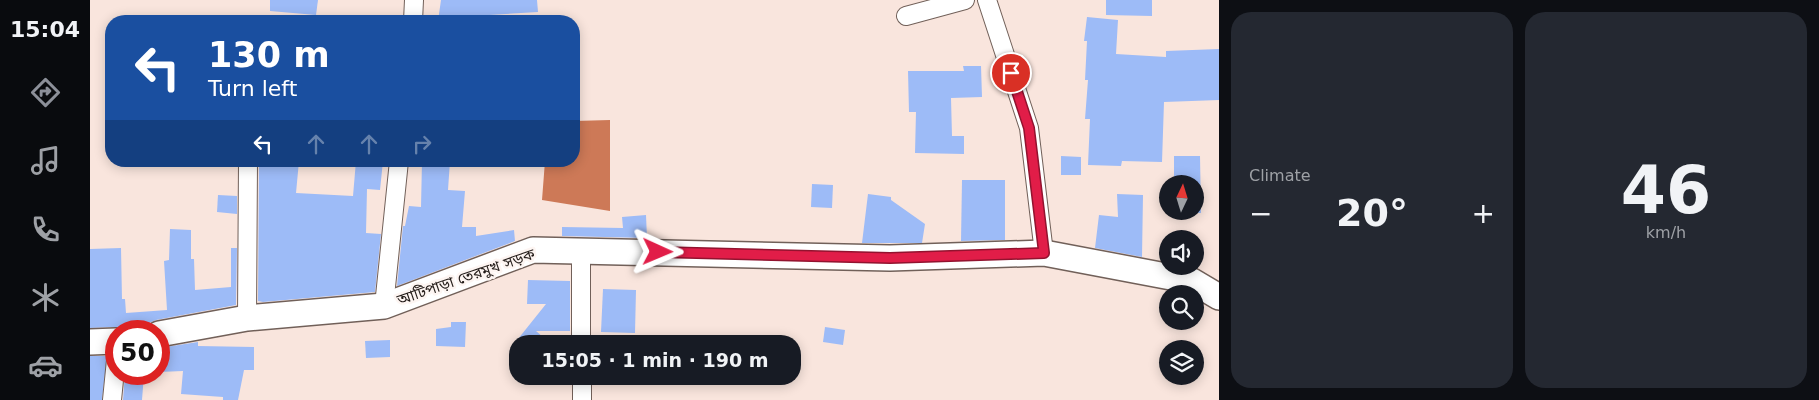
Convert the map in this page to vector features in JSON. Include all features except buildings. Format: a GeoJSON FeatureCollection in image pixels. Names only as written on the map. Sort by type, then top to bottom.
{"type":"FeatureCollection","features":[{"type":"Feature","properties":{"kind":"main road","name":"আটিপাড়া তেরমুখ সড়ক"},"geometry":{"type":"LineString","coordinates":[[170,332],[247,318],[384,306],[533,250],[890,258],[1044,253],[1192,281],[1219,297]]}},
{"type":"Feature","properties":{"kind":"main road"},"geometry":{"type":"LineString","coordinates":[[90,342],[105,341]]}},
{"type":"Feature","properties":{"kind":"street"},"geometry":{"type":"LineString","coordinates":[[413,15],[414,0]]}},
{"type":"Feature","properties":{"kind":"street"},"geometry":{"type":"LineString","coordinates":[[906,16],[965,0]]}},
{"type":"Feature","properties":{"kind":"street"},"geometry":{"type":"LineString","coordinates":[[987,0],[1029,128],[1044,253]]}},
{"type":"Feature","properties":{"kind":"street"},"geometry":{"type":"LineString","coordinates":[[247,318],[248,167]]}},
{"type":"Feature","properties":{"kind":"street"},"geometry":{"type":"LineString","coordinates":[[384,306],[398,167]]}},
{"type":"Feature","properties":{"kind":"street"},"geometry":{"type":"LineString","coordinates":[[581,251],[582,335]]}},
{"type":"Feature","properties":{"kind":"street"},"geometry":{"type":"LineString","coordinates":[[112,400],[114,385]]}},
{"type":"Feature","properties":{"kind":"street"},"geometry":{"type":"LineString","coordinates":[[582,385],[582,400]]}},
{"type":"Feature","properties":{"kind":"shaded area"},"geometry":{"type":"Polygon","coordinates":[[[610,120],[610,211],[542,200],[545,167],[580,167],[580,121],[610,120]]]}},
{"type":"Feature","properties":{"kind":"route"},"geometry":{"type":"LineString","coordinates":[[658,252],[890,258],[1044,253],[1029,128],[1011,73]]}}]}
